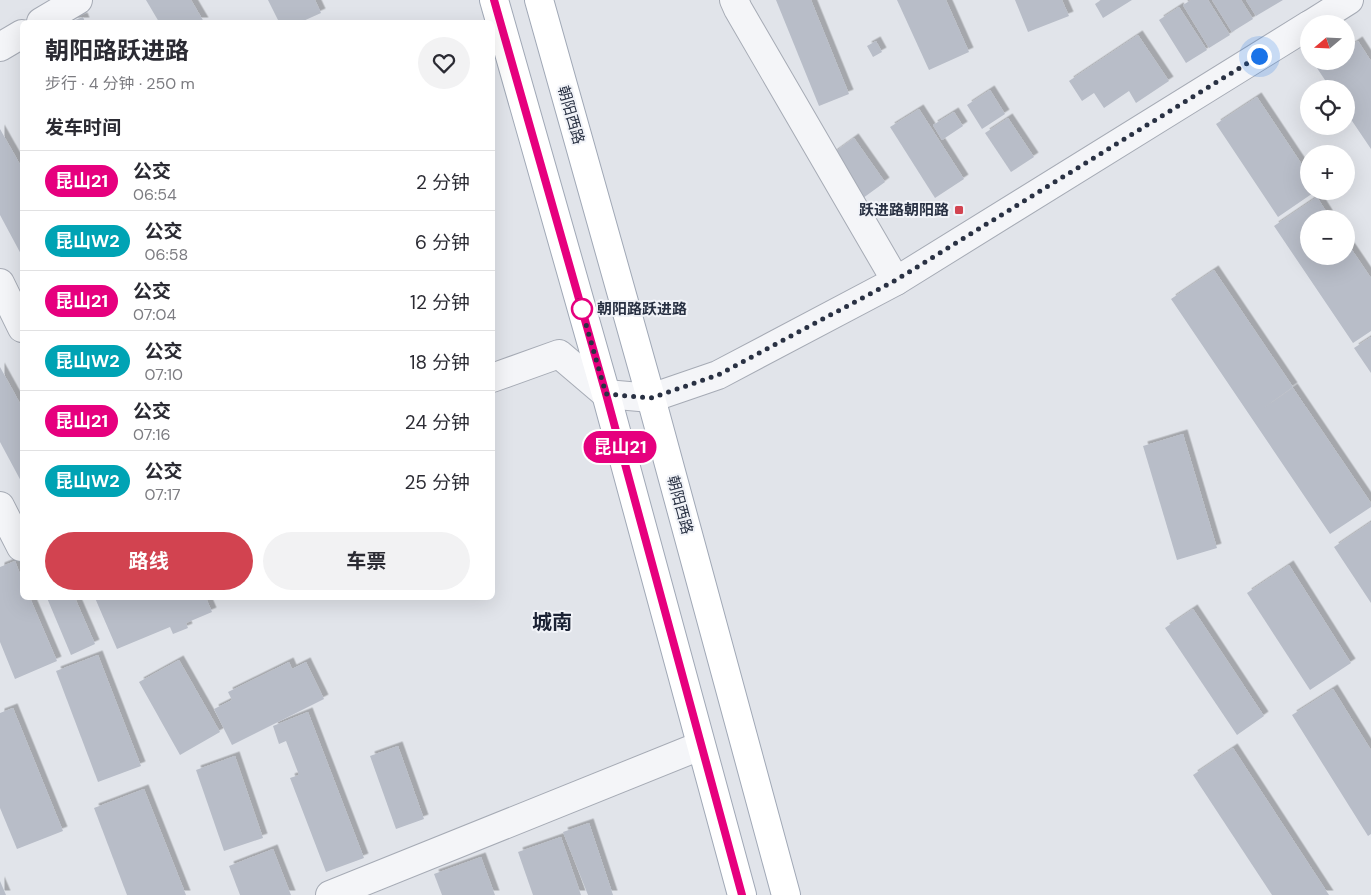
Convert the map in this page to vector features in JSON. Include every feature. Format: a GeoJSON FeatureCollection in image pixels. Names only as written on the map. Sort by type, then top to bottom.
{"type":"FeatureCollection","features":[{"type":"Feature","properties":{"kind":"main road"},"geometry":{"type":"LineString","coordinates":[[494,0],[606,394],[742,895]]}},
{"type":"Feature","properties":{"kind":"main road","name":"朝阳西路"},"geometry":{"type":"LineString","coordinates":[[539,0],[651,398],[786,895]]}},
{"type":"Feature","properties":{"kind":"street"},"geometry":{"type":"LineString","coordinates":[[44,20],[78,0]]}},
{"type":"Feature","properties":{"kind":"street"},"geometry":{"type":"LineString","coordinates":[[734,0],[896,280]]}},
{"type":"Feature","properties":{"kind":"street"},"geometry":{"type":"LineString","coordinates":[[1324,15],[1343,2]]}},
{"type":"Feature","properties":{"kind":"street"},"geometry":{"type":"LineString","coordinates":[[495,377],[559,354],[606,394],[651,398],[718,375],[896,280],[1300,31]]}},
{"type":"Feature","properties":{"kind":"street"},"geometry":{"type":"LineString","coordinates":[[0,47],[20,35]]}},
{"type":"Feature","properties":{"kind":"street"},"geometry":{"type":"LineString","coordinates":[[0,284],[20,324]]}},
{"type":"Feature","properties":{"kind":"street"},"geometry":{"type":"LineString","coordinates":[[0,506],[15,550]]}},
{"type":"Feature","properties":{"kind":"street"},"geometry":{"type":"LineString","coordinates":[[330,895],[700,746]]}},
{"type":"Feature","properties":{"kind":"building"},"geometry":{"type":"Polygon","coordinates":[[[146,0],[191,0],[203,20],[158,20],[146,0]]]}},
{"type":"Feature","properties":{"kind":"building"},"geometry":{"type":"Polygon","coordinates":[[[268,0],[315,0],[321,13],[305,20],[278,20],[268,0]]]}},
{"type":"Feature","properties":{"kind":"building"},"geometry":{"type":"Polygon","coordinates":[[[776,0],[811,0],[849,94],[819,106],[776,0]]]}},
{"type":"Feature","properties":{"kind":"building"},"geometry":{"type":"Polygon","coordinates":[[[897,0],[946,0],[969,52],[929,70],[897,0]]]}},
{"type":"Feature","properties":{"kind":"building"},"geometry":{"type":"Polygon","coordinates":[[[1015,0],[1062,0],[1069,16],[1028,32],[1015,0]]]}},
{"type":"Feature","properties":{"kind":"building"},"geometry":{"type":"Polygon","coordinates":[[[1101,0],[1132,0],[1103,18],[1095,4],[1101,0]]]}},
{"type":"Feature","properties":{"kind":"building"},"geometry":{"type":"Polygon","coordinates":[[[1191,0],[1208,0],[1230,35],[1209,48],[1183,5],[1191,0]]]}},
{"type":"Feature","properties":{"kind":"building"},"geometry":{"type":"Polygon","coordinates":[[[1212,0],[1241,0],[1253,19],[1232,32],[1212,0]]]}},
{"type":"Feature","properties":{"kind":"building"},"geometry":{"type":"Polygon","coordinates":[[[1246,0],[1283,0],[1256,16],[1246,0]]]}},
{"type":"Feature","properties":{"kind":"building"},"geometry":{"type":"Polygon","coordinates":[[[1179,7],[1207,50],[1186,63],[1159,20],[1179,7]]]}},
{"type":"Feature","properties":{"kind":"building"},"geometry":{"type":"Polygon","coordinates":[[[1138,35],[1169,81],[1136,103],[1129,91],[1104,108],[1094,93],[1082,101],[1069,81],[1138,35]]]}},
{"type":"Feature","properties":{"kind":"building"},"geometry":{"type":"Polygon","coordinates":[[[876,41],[882,52],[873,57],[867,46],[876,41]]]}},
{"type":"Feature","properties":{"kind":"building"},"geometry":{"type":"Polygon","coordinates":[[[1358,41],[1371,61],[1371,149],[1355,125],[1355,80],[1325,80],[1318,70],[1355,70],[1355,43],[1358,41]]]}},
{"type":"Feature","properties":{"kind":"building"},"geometry":{"type":"Polygon","coordinates":[[[990,90],[1005,114],[982,129],[967,105],[990,90]]]}},
{"type":"Feature","properties":{"kind":"building"},"geometry":{"type":"Polygon","coordinates":[[[1257,97],[1300,162],[1300,200],[1303,200],[1278,217],[1216,124],[1257,97]]]}},
{"type":"Feature","properties":{"kind":"building"},"geometry":{"type":"Polygon","coordinates":[[[919,109],[964,179],[935,198],[890,127],[919,109]]]}},
{"type":"Feature","properties":{"kind":"building"},"geometry":{"type":"Polygon","coordinates":[[[954,112],[963,126],[942,140],[933,125],[954,112]]]}},
{"type":"Feature","properties":{"kind":"building"},"geometry":{"type":"Polygon","coordinates":[[[1008,118],[1034,157],[1011,172],[985,133],[1008,118]]]}},
{"type":"Feature","properties":{"kind":"building"},"geometry":{"type":"Polygon","coordinates":[[[0,129],[20,164],[20,252],[0,215],[0,129]]]}},
{"type":"Feature","properties":{"kind":"building"},"geometry":{"type":"Polygon","coordinates":[[[854,138],[885,182],[859,201],[828,157],[854,138]]]}},
{"type":"Feature","properties":{"kind":"building"},"geometry":{"type":"Polygon","coordinates":[[[1313,200],[1319,200],[1325,210],[1300,210],[1300,265],[1274,226],[1313,200]]]}},
{"type":"Feature","properties":{"kind":"building"},"geometry":{"type":"Polygon","coordinates":[[[1355,254],[1371,278],[1371,331],[1353,343],[1300,265],[1355,265],[1355,254]]]}},
{"type":"Feature","properties":{"kind":"building"},"geometry":{"type":"Polygon","coordinates":[[[1214,270],[1293,387],[1262,409],[1293,388],[1371,503],[1371,507],[1330,534],[1171,299],[1214,270]]]}},
{"type":"Feature","properties":{"kind":"building"},"geometry":{"type":"Polygon","coordinates":[[[1371,337],[1371,373],[1354,348],[1371,337]]]}},
{"type":"Feature","properties":{"kind":"building"},"geometry":{"type":"Polygon","coordinates":[[[0,367],[20,403],[20,479],[0,442],[0,367]]]}},
{"type":"Feature","properties":{"kind":"building"},"geometry":{"type":"Polygon","coordinates":[[[1183,434],[1217,548],[1177,560],[1143,446],[1183,434]]]}},
{"type":"Feature","properties":{"kind":"building"},"geometry":{"type":"Polygon","coordinates":[[[1371,522],[1371,603],[1334,547],[1371,522]]]}},
{"type":"Feature","properties":{"kind":"building"},"geometry":{"type":"Polygon","coordinates":[[[15,561],[20,574],[20,600],[31,600],[57,661],[15,679],[0,642],[0,567],[15,561]]]}},
{"type":"Feature","properties":{"kind":"building"},"geometry":{"type":"Polygon","coordinates":[[[1289,565],[1351,663],[1310,690],[1247,593],[1289,565]]]}},
{"type":"Feature","properties":{"kind":"building"},"geometry":{"type":"Polygon","coordinates":[[[48,600],[76,600],[95,644],[71,655],[48,600]]]}},
{"type":"Feature","properties":{"kind":"building"},"geometry":{"type":"Polygon","coordinates":[[[96,600],[207,600],[212,612],[186,623],[188,628],[173,634],[170,627],[117,649],[96,600]]]}},
{"type":"Feature","properties":{"kind":"building"},"geometry":{"type":"Polygon","coordinates":[[[1193,609],[1264,716],[1237,735],[1165,628],[1193,609]]]}},
{"type":"Feature","properties":{"kind":"building"},"geometry":{"type":"Polygon","coordinates":[[[98,655],[141,766],[98,782],[56,671],[98,655]]]}},
{"type":"Feature","properties":{"kind":"building"},"geometry":{"type":"Polygon","coordinates":[[[179,660],[220,732],[180,755],[139,682],[179,660]]]}},
{"type":"Feature","properties":{"kind":"building"},"geometry":{"type":"Polygon","coordinates":[[[289,662],[292,669],[306,662],[324,699],[232,745],[214,709],[232,700],[228,692],[289,662]]]}},
{"type":"Feature","properties":{"kind":"building"},"geometry":{"type":"Polygon","coordinates":[[[1333,689],[1371,750],[1371,834],[1368,836],[1292,715],[1333,689]]]}},
{"type":"Feature","properties":{"kind":"building"},"geometry":{"type":"Polygon","coordinates":[[[13,708],[63,831],[17,849],[0,808],[0,713],[13,708]]]}},
{"type":"Feature","properties":{"kind":"building"},"geometry":{"type":"Polygon","coordinates":[[[308,712],[364,858],[326,872],[290,778],[299,775],[286,741],[279,744],[273,726],[308,712]]]}},
{"type":"Feature","properties":{"kind":"building"},"geometry":{"type":"Polygon","coordinates":[[[398,746],[424,819],[396,829],[370,756],[398,746]]]}},
{"type":"Feature","properties":{"kind":"building"},"geometry":{"type":"Polygon","coordinates":[[[1233,748],[1329,895],[1272,895],[1193,775],[1233,748]]]}},
{"type":"Feature","properties":{"kind":"building"},"geometry":{"type":"Polygon","coordinates":[[[235,756],[263,838],[224,851],[196,770],[235,756]]]}},
{"type":"Feature","properties":{"kind":"building"},"geometry":{"type":"Polygon","coordinates":[[[144,789],[186,895],[127,895],[94,808],[144,789]]]}},
{"type":"Feature","properties":{"kind":"building"},"geometry":{"type":"Polygon","coordinates":[[[589,823],[613,895],[588,895],[563,832],[589,823]]]}},
{"type":"Feature","properties":{"kind":"building"},"geometry":{"type":"Polygon","coordinates":[[[561,837],[581,895],[533,895],[518,852],[561,837]]]}},
{"type":"Feature","properties":{"kind":"building"},"geometry":{"type":"Polygon","coordinates":[[[273,849],[291,895],[240,895],[229,866],[273,849]]]}},
{"type":"Feature","properties":{"kind":"building"},"geometry":{"type":"Polygon","coordinates":[[[481,857],[495,895],[442,895],[434,874],[481,857]]]}},
{"type":"Feature","properties":{"kind":"building"},"geometry":{"type":"Polygon","coordinates":[[[0,881],[6,895],[0,895],[0,881]]]}},
{"type":"Feature","properties":{"kind":"bus line","name":"昆山21"},"geometry":{"type":"LineString","coordinates":[[494,0],[606,394],[742,895]]}},
{"type":"Feature","properties":{"kind":"place","name":"跃进路朝阳路"},"geometry":{"type":"Point","coordinates":[959,210]}},
{"type":"Feature","properties":{"kind":"place","name":"朝阳路跃进路"},"geometry":{"type":"Point","coordinates":[582,309]}},
{"type":"Feature","properties":{"kind":"district","name":"城南"},"geometry":{"type":"Point","coordinates":[552,622]}},
{"type":"Feature","properties":{"kind":"route"},"geometry":{"type":"LineString","coordinates":[[582,309],[579,300],[606,394],[651,398],[718,375],[896,280],[1259,56]]}}]}
